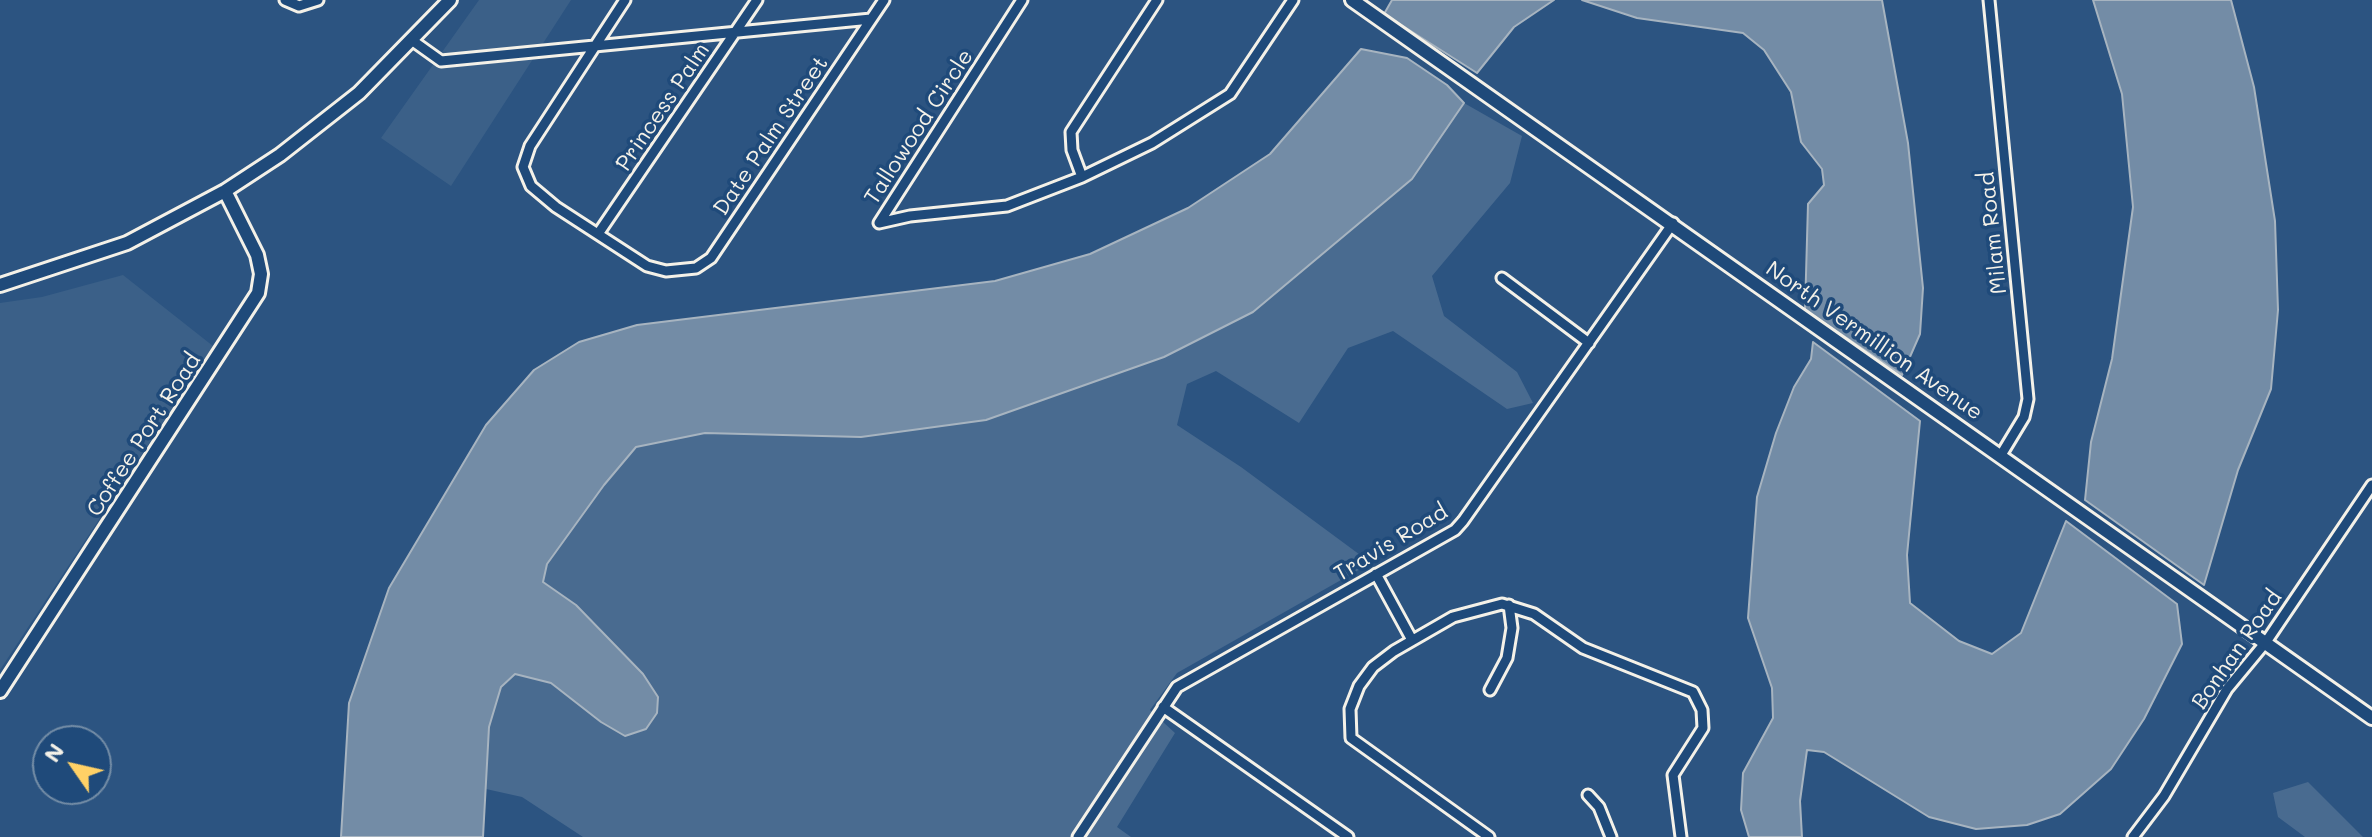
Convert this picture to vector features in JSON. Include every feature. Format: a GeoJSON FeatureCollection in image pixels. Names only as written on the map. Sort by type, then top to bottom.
{"type":"FeatureCollection","features":[{"type":"Feature","properties":{"kind":"street"},"geometry":{"type":"LineString","coordinates":[[285,0],[299,6],[318,0]]}},
{"type":"Feature","properties":{"kind":"street"},"geometry":{"type":"LineString","coordinates":[[0,285],[127,243],[225,191],[316,129],[383,72],[450,0]]}},
{"type":"Feature","properties":{"kind":"street"},"geometry":{"type":"LineString","coordinates":[[598,234],[531,186],[523,167],[530,146],[625,0]]}},
{"type":"Feature","properties":{"kind":"street","name":"Princess Palm"},"geometry":{"type":"LineString","coordinates":[[598,234],[757,0]]}},
{"type":"Feature","properties":{"kind":"street","name":"Date Palm Street"},"geometry":{"type":"LineString","coordinates":[[598,234],[647,266],[666,271],[696,268],[711,258],[884,0]]}},
{"type":"Feature","properties":{"kind":"street","name":"Tallowood Circle"},"geometry":{"type":"LineString","coordinates":[[1022,0],[879,223],[910,216],[1007,206],[1082,177],[1152,143],[1230,94],[1293,0]]}},
{"type":"Feature","properties":{"kind":"street"},"geometry":{"type":"LineString","coordinates":[[1082,177],[1072,150],[1071,132],[1157,0]]}},
{"type":"Feature","properties":{"kind":"street","name":"North Vermillion Avenue"},"geometry":{"type":"LineString","coordinates":[[1352,0],[1673,223],[2372,718]]}},
{"type":"Feature","properties":{"kind":"street","name":"Milam Road"},"geometry":{"type":"LineString","coordinates":[[1989,0],[2028,399],[2024,417],[2001,455]]}},
{"type":"Feature","properties":{"kind":"street"},"geometry":{"type":"LineString","coordinates":[[413,41],[441,61],[871,19]]}},
{"type":"Feature","properties":{"kind":"street","name":"Coffee Port Road"},"geometry":{"type":"LineString","coordinates":[[0,691],[258,293],[261,274],[257,255],[225,191]]}},
{"type":"Feature","properties":{"kind":"street","name":"Travis Road"},"geometry":{"type":"LineString","coordinates":[[1078,837],[1177,687],[1463,521],[1673,223]]}},
{"type":"Feature","properties":{"kind":"street"},"geometry":{"type":"LineString","coordinates":[[1502,278],[1589,343]]}},
{"type":"Feature","properties":{"kind":"street","name":"Bonhan Road"},"geometry":{"type":"LineString","coordinates":[[2136,833],[2164,796],[2227,689],[2266,642],[2372,485]]}},
{"type":"Feature","properties":{"kind":"street"},"geometry":{"type":"LineString","coordinates":[[1376,574],[1412,640]]}},
{"type":"Feature","properties":{"kind":"street"},"geometry":{"type":"LineString","coordinates":[[1490,690],[1507,658],[1512,628],[1509,605]]}},
{"type":"Feature","properties":{"kind":"street"},"geometry":{"type":"LineString","coordinates":[[1489,837],[1351,738],[1350,709],[1359,686],[1373,667],[1412,640],[1453,617],[1509,605],[1534,614],[1583,648],[1693,692],[1702,710],[1703,728],[1673,775],[1681,837]]}},
{"type":"Feature","properties":{"kind":"street"},"geometry":{"type":"LineString","coordinates":[[1163,707],[1348,837]]}},
{"type":"Feature","properties":{"kind":"street"},"geometry":{"type":"LineString","coordinates":[[1588,795],[1599,807],[1611,837]]}},
{"type":"Feature","properties":{"kind":"street"},"geometry":{"type":"LineString","coordinates":[[2136,833],[2151,837]]}},
{"type":"Feature","properties":{"kind":"shaded area"},"geometry":{"type":"Polygon","coordinates":[[[479,0],[571,0],[451,186],[381,138],[479,0]]]}},
{"type":"Feature","properties":{"kind":"shaded area"},"geometry":{"type":"Polygon","coordinates":[[[1392,0],[1554,0],[1514,27],[1477,73],[1384,14],[1392,0]]]}},
{"type":"Feature","properties":{"kind":"shaded area"},"geometry":{"type":"Polygon","coordinates":[[[1582,0],[1882,0],[1908,143],[1923,288],[1920,334],[1902,375],[1805,310],[1808,204],[1824,185],[1822,169],[1801,142],[1791,92],[1764,50],[1743,33],[1637,18],[1582,0]]]}},
{"type":"Feature","properties":{"kind":"shaded area"},"geometry":{"type":"Polygon","coordinates":[[[2093,0],[2231,0],[2254,87],[2275,221],[2278,310],[2271,389],[2238,470],[2204,585],[2085,500],[2091,442],[2112,359],[2133,207],[2122,94],[2093,0]]]}},
{"type":"Feature","properties":{"kind":"shaded area"},"geometry":{"type":"Polygon","coordinates":[[[1361,49],[1407,58],[1447,85],[1464,103],[1412,179],[1253,312],[1164,357],[986,420],[861,437],[705,433],[636,447],[604,485],[547,564],[543,582],[576,605],[643,674],[658,697],[657,713],[646,729],[625,736],[601,722],[551,683],[515,674],[501,687],[489,727],[483,837],[341,837],[349,703],[389,588],[486,425],[534,370],[579,342],[637,325],[995,281],[1090,254],[1188,208],[1270,154],[1361,49]]]}},
{"type":"Feature","properties":{"kind":"shaded area"},"geometry":{"type":"Polygon","coordinates":[[[1464,103],[1522,136],[1510,183],[1432,276],[1444,316],[1517,372],[1533,403],[1507,409],[1393,331],[1348,348],[1299,423],[1216,371],[1187,384],[1177,425],[1241,467],[1371,563],[1177,673],[1150,710],[1175,733],[1117,827],[1131,837],[583,837],[522,797],[486,789],[489,727],[501,686],[515,674],[531,676],[551,683],[569,696],[576,605],[543,582],[547,564],[604,485],[636,447],[705,433],[861,437],[986,420],[1164,357],[1412,179],[1464,103]]]}},
{"type":"Feature","properties":{"kind":"shaded area"},"geometry":{"type":"Polygon","coordinates":[[[123,275],[213,346],[0,670],[0,303],[42,297],[123,275]]]}},
{"type":"Feature","properties":{"kind":"shaded area"},"geometry":{"type":"Polygon","coordinates":[[[1813,342],[1920,421],[1907,555],[1910,603],[1959,641],[1992,654],[2021,633],[2066,521],[2177,604],[2182,644],[2144,719],[2111,769],[2060,814],[2027,825],[1976,829],[1929,817],[1824,752],[1807,750],[1800,801],[1802,837],[1749,837],[1741,810],[1743,773],[1773,718],[1772,688],[1748,618],[1757,497],[1794,387],[1811,359],[1813,342]]]}},
{"type":"Feature","properties":{"kind":"shaded area"},"geometry":{"type":"Polygon","coordinates":[[[2308,782],[2363,837],[2305,837],[2278,817],[2273,793],[2308,782]]]}}]}
